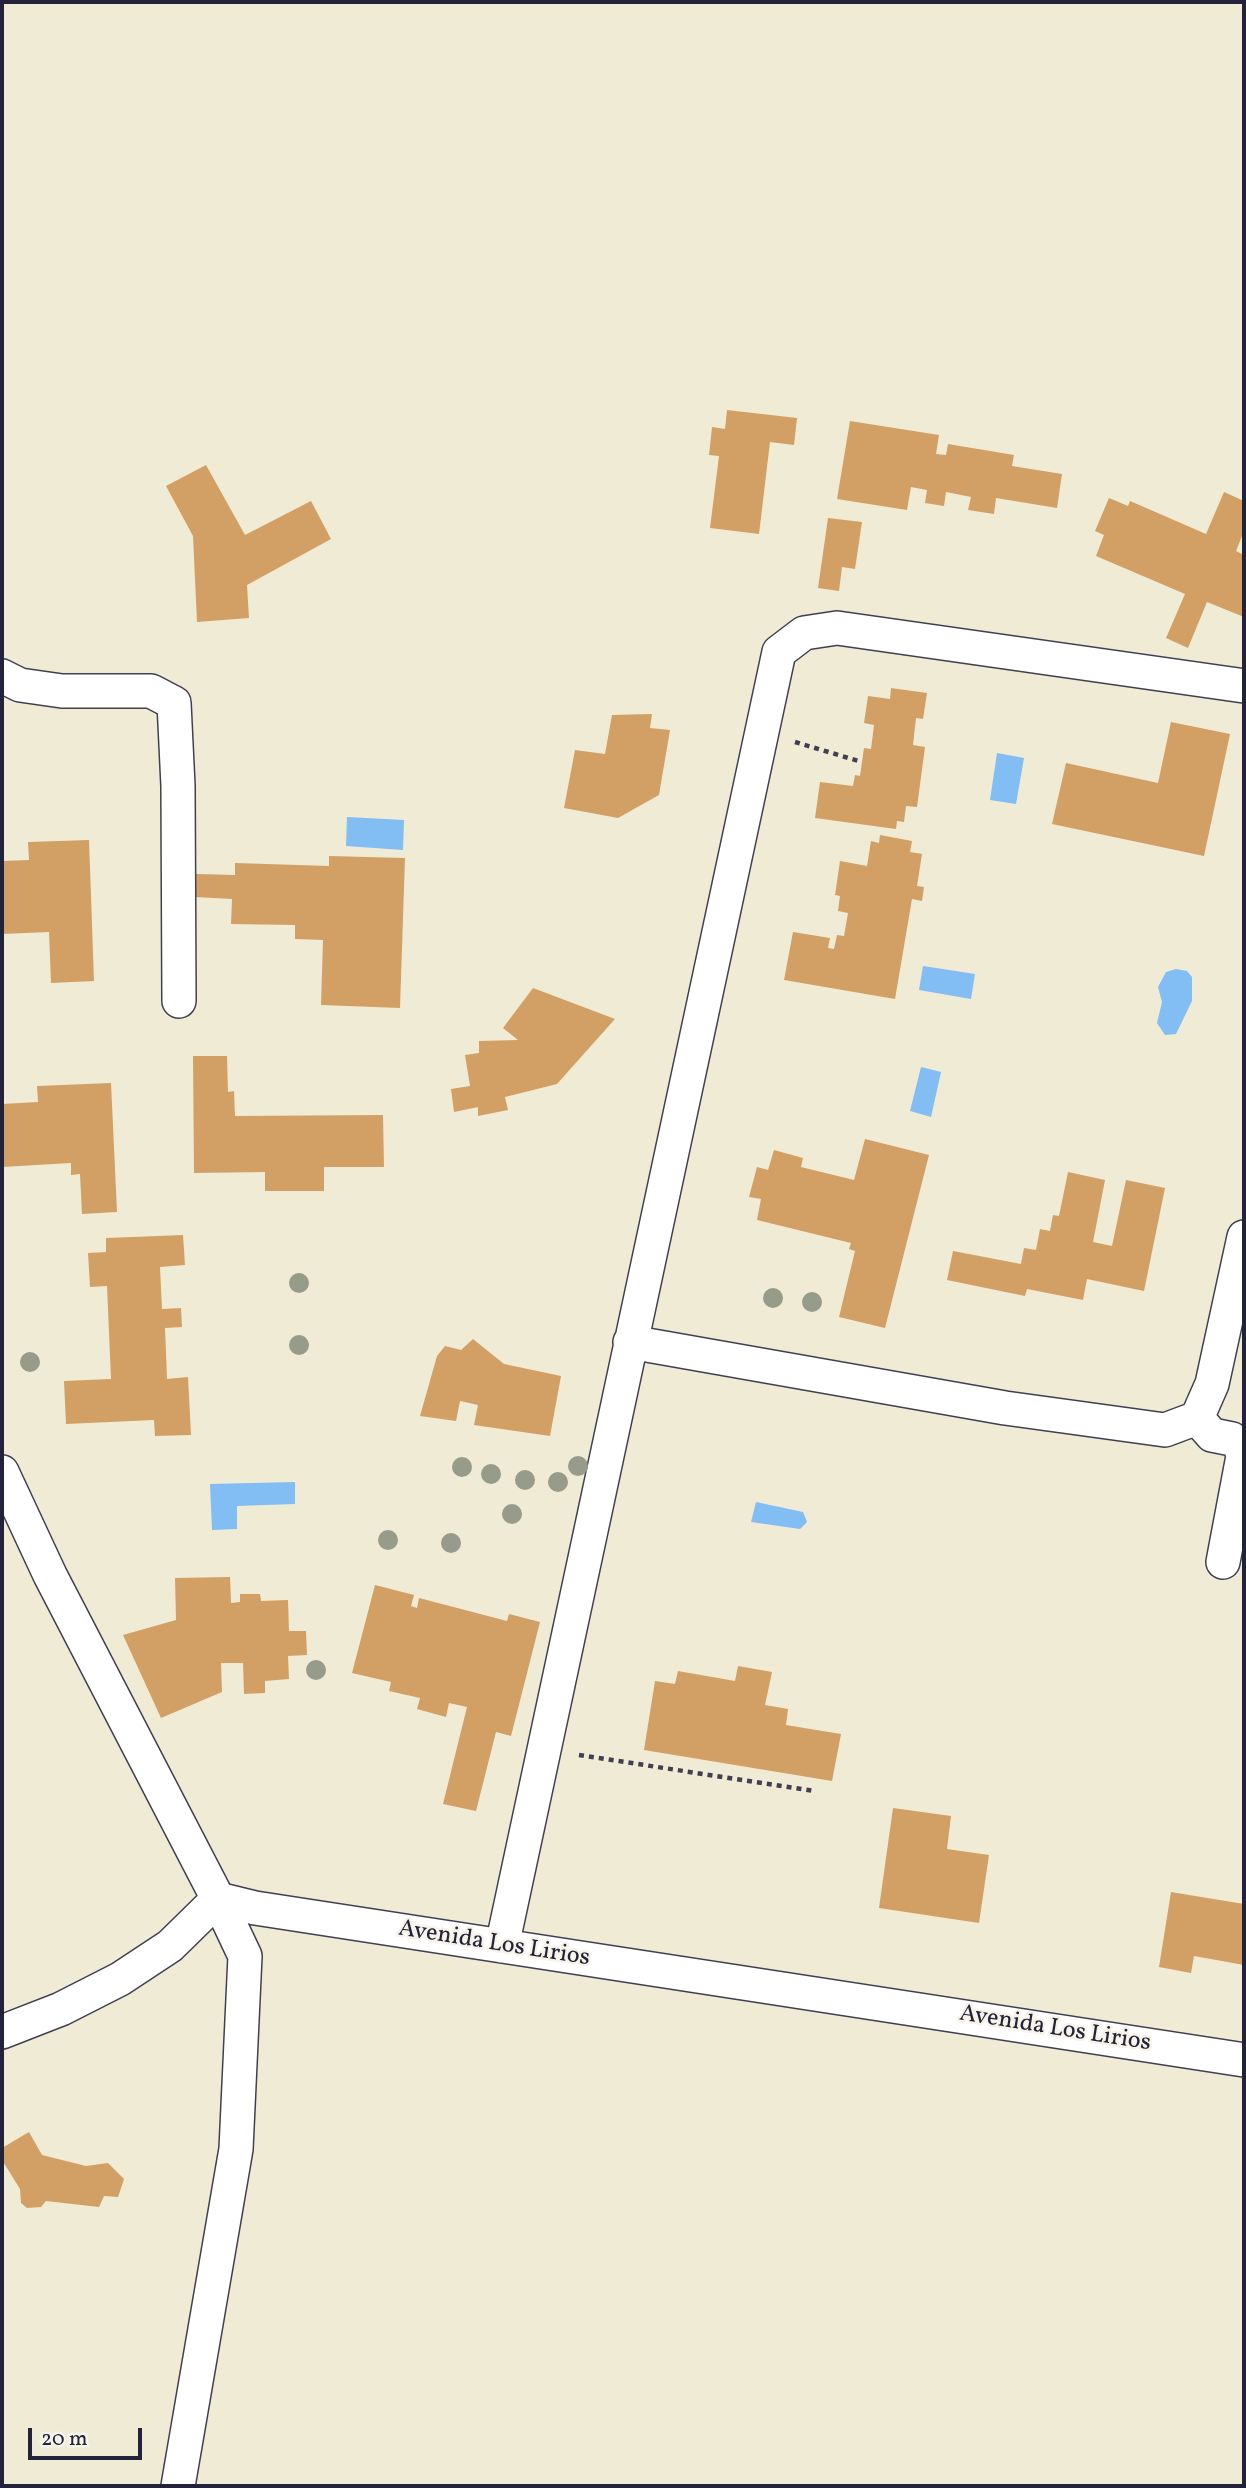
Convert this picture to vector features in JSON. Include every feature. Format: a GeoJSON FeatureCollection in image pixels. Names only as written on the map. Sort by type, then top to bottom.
{"type":"FeatureCollection","features":[{"type":"Feature","properties":{"kind":"street"},"geometry":{"type":"LineString","coordinates":[[502,1946],[629,1342],[779,652],[804,633],[837,628],[1244,685]]}},
{"type":"Feature","properties":{"kind":"street"},"geometry":{"type":"LineString","coordinates":[[10,668],[20,685],[62,691],[151,691],[174,703],[178,786],[179,1001]]}},
{"type":"Feature","properties":{"kind":"street"},"geometry":{"type":"LineString","coordinates":[[629,1342],[1005,1408],[1165,1430],[1197,1418],[1212,1384],[1244,1237]]}},
{"type":"Feature","properties":{"kind":"street"},"geometry":{"type":"LineString","coordinates":[[1197,1418],[1212,1435],[1233,1439],[1240,1445],[1243,1456],[1223,1562]]}},
{"type":"Feature","properties":{"kind":"street"},"geometry":{"type":"LineString","coordinates":[[2,1472],[50,1575],[245,1956],[236,2149],[178,2486]]}},
{"type":"Feature","properties":{"kind":"street"},"geometry":{"type":"LineString","coordinates":[[2,2032],[61,2009],[120,1979],[170,1945],[218,1899]]}},
{"type":"Feature","properties":{"kind":"street","name":"Avenida Los Lirios"},"geometry":{"type":"LineString","coordinates":[[218,1899],[255,1908],[1244,2060]]}},
{"type":"Feature","properties":{"kind":"path"},"geometry":{"type":"LineString","coordinates":[[791,741],[862,762]]}},
{"type":"Feature","properties":{"kind":"path"},"geometry":{"type":"LineString","coordinates":[[578,1754],[814,1791]]}},
{"type":"Feature","properties":{"kind":"water"},"geometry":{"type":"Polygon","coordinates":[[[997,753],[1024,758],[1016,804],[990,800],[997,753]]]}},
{"type":"Feature","properties":{"kind":"water"},"geometry":{"type":"Polygon","coordinates":[[[347,817],[404,820],[403,850],[346,846],[347,817]]]}},
{"type":"Feature","properties":{"kind":"water"},"geometry":{"type":"Polygon","coordinates":[[[923,966],[975,974],[971,999],[919,990],[923,966]]]}},
{"type":"Feature","properties":{"kind":"water"},"geometry":{"type":"Polygon","coordinates":[[[1176,969],[1187,971],[1192,977],[1192,1001],[1176,1034],[1165,1035],[1157,1023],[1162,1002],[1158,987],[1166,972],[1176,969]]]}},
{"type":"Feature","properties":{"kind":"water"},"geometry":{"type":"Polygon","coordinates":[[[921,1067],[941,1072],[931,1117],[910,1111],[921,1067]]]}},
{"type":"Feature","properties":{"kind":"water"},"geometry":{"type":"Polygon","coordinates":[[[295,1482],[295,1504],[237,1506],[237,1529],[212,1530],[210,1484],[295,1482]]]}},
{"type":"Feature","properties":{"kind":"water"},"geometry":{"type":"Polygon","coordinates":[[[756,1502],[803,1512],[807,1522],[800,1529],[751,1522],[756,1502]]]}},
{"type":"Feature","properties":{"kind":"building"},"geometry":{"type":"Polygon","coordinates":[[[727,410],[797,418],[794,445],[770,442],[759,534],[710,528],[719,456],[709,455],[712,427],[725,429],[727,410]]]}},
{"type":"Feature","properties":{"kind":"building"},"geometry":{"type":"Polygon","coordinates":[[[850,421],[939,435],[936,454],[946,455],[948,444],[1014,455],[1012,466],[1062,474],[1057,508],[996,498],[994,514],[968,510],[971,497],[946,492],[944,506],[925,503],[927,490],[911,487],[907,510],[837,499],[850,421]]]}},
{"type":"Feature","properties":{"kind":"building"},"geometry":{"type":"Polygon","coordinates":[[[206,465],[245,535],[311,501],[331,539],[247,585],[249,618],[197,622],[193,536],[166,486],[206,465]]]}},
{"type":"Feature","properties":{"kind":"building"},"geometry":{"type":"Polygon","coordinates":[[[1224,492],[1244,501],[1244,531],[1236,551],[1244,555],[1244,617],[1207,602],[1188,648],[1166,638],[1185,594],[1096,556],[1104,535],[1095,531],[1109,498],[1128,506],[1130,501],[1206,534],[1224,492]]]}},
{"type":"Feature","properties":{"kind":"building"},"geometry":{"type":"Polygon","coordinates":[[[828,518],[862,522],[855,569],[842,567],[839,591],[818,588],[828,518]]]}},
{"type":"Feature","properties":{"kind":"building"},"geometry":{"type":"Polygon","coordinates":[[[891,688],[927,693],[923,719],[916,718],[913,745],[925,747],[917,807],[906,806],[904,822],[897,821],[896,829],[815,818],[820,782],[853,786],[855,775],[860,776],[864,748],[871,749],[874,725],[864,723],[868,696],[890,699],[891,688]]]}},
{"type":"Feature","properties":{"kind":"building"},"geometry":{"type":"Polygon","coordinates":[[[652,714],[650,728],[670,730],[659,795],[618,818],[564,808],[575,750],[605,754],[612,715],[652,714]]]}},
{"type":"Feature","properties":{"kind":"building"},"geometry":{"type":"Polygon","coordinates":[[[1171,722],[1230,734],[1204,856],[1052,824],[1066,763],[1158,783],[1171,722]]]}},
{"type":"Feature","properties":{"kind":"building"},"geometry":{"type":"Polygon","coordinates":[[[880,835],[912,841],[910,852],[922,854],[917,886],[924,887],[922,901],[912,899],[895,999],[784,980],[793,932],[830,938],[828,948],[834,949],[837,935],[844,936],[848,913],[838,911],[840,896],[835,895],[840,861],[867,866],[871,841],[879,843],[880,835]]]}},
{"type":"Feature","properties":{"kind":"building"},"geometry":{"type":"Polygon","coordinates":[[[89,840],[94,981],[51,983],[49,932],[2,934],[2,861],[29,860],[28,842],[89,840]]]}},
{"type":"Feature","properties":{"kind":"building"},"geometry":{"type":"Polygon","coordinates":[[[329,856],[405,858],[400,1008],[321,1005],[323,940],[295,939],[295,925],[231,924],[232,899],[195,897],[196,874],[235,875],[235,863],[329,866],[329,856]]]}},
{"type":"Feature","properties":{"kind":"building"},"geometry":{"type":"Polygon","coordinates":[[[533,988],[615,1019],[557,1084],[505,1097],[508,1110],[478,1116],[478,1107],[454,1112],[451,1089],[470,1086],[465,1055],[479,1053],[479,1041],[518,1040],[503,1028],[533,988]]]}},
{"type":"Feature","properties":{"kind":"building"},"geometry":{"type":"Polygon","coordinates":[[[193,1056],[227,1056],[228,1092],[234,1091],[235,1116],[383,1115],[384,1167],[324,1167],[324,1191],[265,1191],[265,1172],[194,1173],[193,1056]]]}},
{"type":"Feature","properties":{"kind":"building"},"geometry":{"type":"Polygon","coordinates":[[[111,1083],[117,1212],[82,1214],[80,1174],[71,1175],[71,1163],[2,1167],[2,1104],[38,1102],[37,1086],[111,1083]]]}},
{"type":"Feature","properties":{"kind":"building"},"geometry":{"type":"Polygon","coordinates":[[[865,1139],[929,1155],[885,1328],[839,1317],[855,1251],[849,1249],[851,1243],[757,1220],[761,1199],[749,1197],[757,1167],[768,1170],[774,1150],[803,1158],[801,1167],[854,1180],[865,1139]]]}},
{"type":"Feature","properties":{"kind":"building"},"geometry":{"type":"Polygon","coordinates":[[[1068,1172],[1105,1180],[1093,1242],[1112,1246],[1126,1180],[1165,1188],[1144,1291],[1087,1279],[1083,1300],[1027,1289],[1025,1296],[947,1280],[953,1251],[1021,1264],[1024,1248],[1036,1250],[1040,1229],[1050,1231],[1053,1215],[1059,1216],[1068,1172]]]}},
{"type":"Feature","properties":{"kind":"building"},"geometry":{"type":"Polygon","coordinates":[[[183,1235],[185,1265],[160,1267],[162,1309],[181,1308],[182,1327],[165,1328],[167,1379],[188,1377],[191,1435],[155,1436],[154,1420],[66,1424],[64,1381],[111,1379],[107,1286],[90,1287],[88,1253],[106,1252],[106,1238],[183,1235]]]}},
{"type":"Feature","properties":{"kind":"building"},"geometry":{"type":"Polygon","coordinates":[[[473,1339],[504,1364],[561,1376],[550,1436],[474,1425],[478,1405],[460,1401],[456,1421],[420,1416],[437,1356],[445,1346],[461,1350],[473,1339]]]}},
{"type":"Feature","properties":{"kind":"building"},"geometry":{"type":"Polygon","coordinates":[[[230,1577],[231,1603],[240,1602],[240,1594],[260,1594],[261,1601],[288,1600],[289,1631],[306,1631],[307,1655],[288,1656],[289,1679],[265,1681],[265,1693],[244,1694],[243,1663],[221,1663],[222,1692],[161,1718],[123,1635],[176,1620],[175,1578],[230,1577]]]}},
{"type":"Feature","properties":{"kind":"building"},"geometry":{"type":"Polygon","coordinates":[[[375,1585],[414,1595],[411,1606],[417,1608],[419,1598],[507,1621],[509,1614],[540,1622],[511,1736],[496,1732],[476,1811],[443,1804],[467,1707],[449,1703],[446,1717],[417,1709],[420,1698],[389,1691],[391,1682],[352,1673],[375,1585]]]}},
{"type":"Feature","properties":{"kind":"building"},"geometry":{"type":"Polygon","coordinates":[[[738,1666],[772,1672],[765,1705],[788,1709],[786,1725],[841,1734],[832,1781],[644,1750],[655,1681],[675,1684],[678,1671],[735,1681],[738,1666]]]}},
{"type":"Feature","properties":{"kind":"building"},"geometry":{"type":"Polygon","coordinates":[[[893,1808],[951,1816],[947,1849],[989,1855],[979,1923],[879,1908],[893,1808]]]}},
{"type":"Feature","properties":{"kind":"building"},"geometry":{"type":"Polygon","coordinates":[[[1171,1892],[1244,1904],[1244,1965],[1194,1956],[1191,1973],[1159,1967],[1171,1892]]]}},
{"type":"Feature","properties":{"kind":"building"},"geometry":{"type":"Polygon","coordinates":[[[29,2132],[42,2155],[86,2166],[108,2163],[124,2179],[118,2197],[104,2196],[99,2207],[46,2201],[41,2207],[27,2208],[21,2203],[20,2189],[2,2160],[2,2148],[29,2132]]]}}]}
